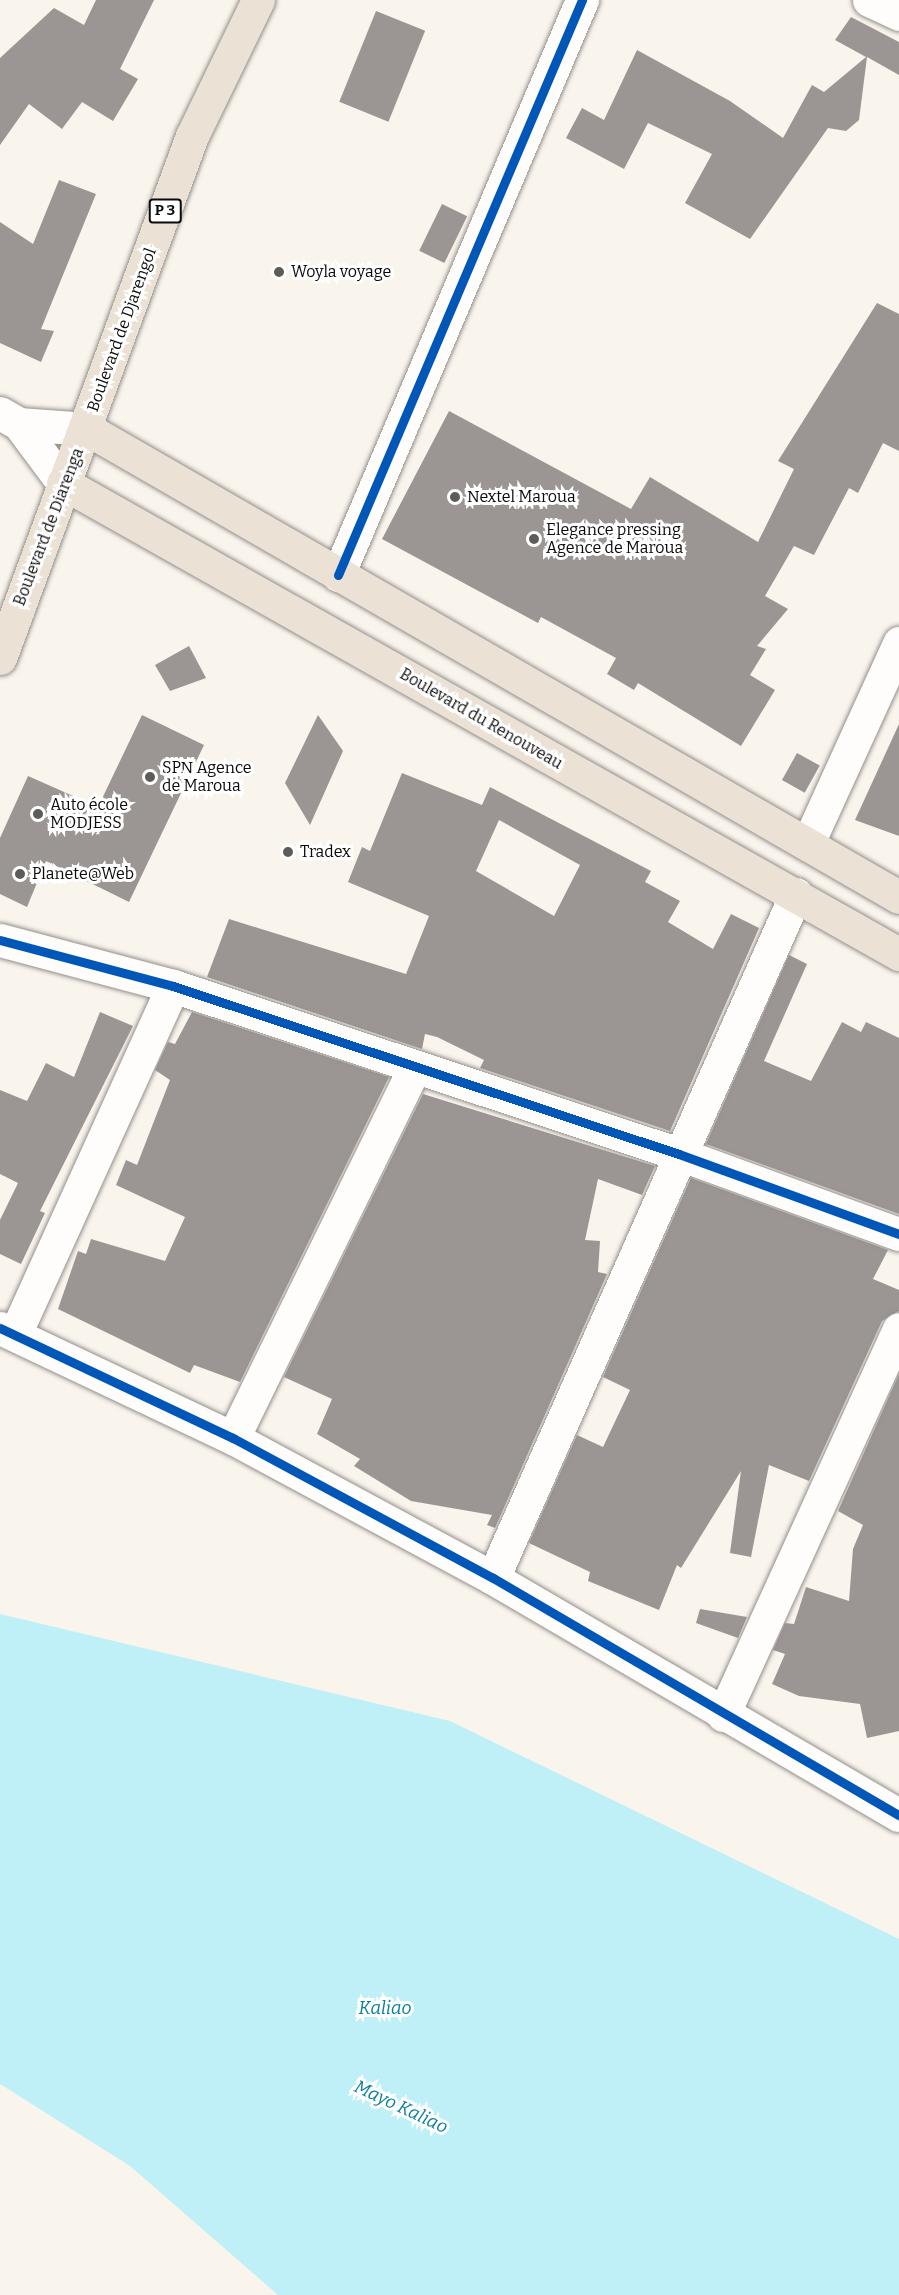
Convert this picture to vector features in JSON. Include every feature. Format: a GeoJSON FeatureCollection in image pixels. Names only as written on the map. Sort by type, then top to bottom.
{"type":"FeatureCollection","features":[{"type":"Feature","properties":{"kind":"main road","name":"Boulevard de Djarengol"},"geometry":{"type":"LineString","coordinates":[[87,429],[192,136],[250,2]]}},
{"type":"Feature","properties":{"kind":"main road"},"geometry":{"type":"LineString","coordinates":[[87,429],[899,897]]}},
{"type":"Feature","properties":{"kind":"main road","name":"Boulevard de Diarenga"},"geometry":{"type":"LineString","coordinates":[[0,658],[63,483],[87,429]]}},
{"type":"Feature","properties":{"kind":"main road","name":"Boulevard du Renouveau"},"geometry":{"type":"LineString","coordinates":[[63,483],[324,625],[517,742],[796,894],[899,954]]}},
{"type":"Feature","properties":{"kind":"street"},"geometry":{"type":"LineString","coordinates":[[338,575],[582,0]]}},
{"type":"Feature","properties":{"kind":"street"},"geometry":{"type":"LineString","coordinates":[[869,0],[899,14]]}},
{"type":"Feature","properties":{"kind":"street"},"geometry":{"type":"LineString","coordinates":[[10,418],[87,429]]}},
{"type":"Feature","properties":{"kind":"street"},"geometry":{"type":"LineString","coordinates":[[10,418],[63,483]]}},
{"type":"Feature","properties":{"kind":"street"},"geometry":{"type":"LineString","coordinates":[[808,843],[899,643]]}},
{"type":"Feature","properties":{"kind":"street"},"geometry":{"type":"LineString","coordinates":[[493,1578],[796,894]]}},
{"type":"Feature","properties":{"kind":"street"},"geometry":{"type":"LineString","coordinates":[[0,940],[173,986],[679,1154],[899,1234]]}},
{"type":"Feature","properties":{"kind":"street"},"geometry":{"type":"LineString","coordinates":[[173,986],[8,1330],[233,1438],[493,1578],[723,1715],[899,1815]]}},
{"type":"Feature","properties":{"kind":"street"},"geometry":{"type":"LineString","coordinates":[[233,1438],[415,1066]]}},
{"type":"Feature","properties":{"kind":"street"},"geometry":{"type":"LineString","coordinates":[[723,1715],[899,1329]]}},
{"type":"Feature","properties":{"kind":"water","name":"Kaliao"},"geometry":{"type":"Polygon","coordinates":[[[0,1614],[450,1721],[899,1939],[899,2295],[278,2295],[130,2166],[0,2084],[0,1614]]]}},
{"type":"Feature","properties":{"kind":"building"},"geometry":{"type":"Polygon","coordinates":[[[96,0],[154,0],[120,69],[138,79],[113,121],[82,102],[62,129],[29,104],[0,145],[0,58],[54,8],[84,25],[96,0]]]}},
{"type":"Feature","properties":{"kind":"building"},"geometry":{"type":"Polygon","coordinates":[[[376,11],[425,31],[388,122],[339,102],[376,11]]]}},
{"type":"Feature","properties":{"kind":"building"},"geometry":{"type":"Polygon","coordinates":[[[851,17],[899,42],[899,75],[867,57],[859,120],[846,131],[828,128],[750,239],[685,203],[712,154],[648,123],[624,169],[566,138],[582,108],[604,120],[637,50],[730,101],[783,138],[812,85],[824,92],[866,57],[835,40],[851,17]]]}},
{"type":"Feature","properties":{"kind":"building"},"geometry":{"type":"Polygon","coordinates":[[[59,180],[96,194],[41,329],[54,331],[41,362],[0,343],[0,222],[33,244],[59,180]]]}},
{"type":"Feature","properties":{"kind":"building"},"geometry":{"type":"Polygon","coordinates":[[[442,204],[467,216],[444,263],[419,251],[442,204]]]}},
{"type":"Feature","properties":{"kind":"building"},"geometry":{"type":"Polygon","coordinates":[[[877,303],[899,314],[899,451],[883,443],[858,493],[849,488],[814,555],[794,546],[765,596],[788,609],[757,646],[766,649],[750,675],[775,690],[741,746],[638,683],[634,690],[607,674],[616,658],[541,617],[538,623],[382,539],[449,411],[631,509],[650,477],[758,542],[794,469],[778,461],[877,303]]]}},
{"type":"Feature","properties":{"kind":"building"},"geometry":{"type":"Polygon","coordinates":[[[189,646],[206,678],[170,691],[155,665],[189,646]]]}},
{"type":"Feature","properties":{"kind":"building"},"geometry":{"type":"Polygon","coordinates":[[[142,715],[204,745],[129,902],[46,861],[27,907],[0,894],[0,838],[28,776],[98,807],[142,715]]]}},
{"type":"Feature","properties":{"kind":"building"},"geometry":{"type":"Polygon","coordinates":[[[318,715],[343,751],[310,825],[285,783],[318,715]]]}},
{"type":"Feature","properties":{"kind":"building"},"geometry":{"type":"Polygon","coordinates":[[[899,724],[899,836],[855,820],[899,724]]]}},
{"type":"Feature","properties":{"kind":"building"},"geometry":{"type":"Polygon","coordinates":[[[797,753],[820,766],[805,793],[782,780],[797,753]]]}},
{"type":"Feature","properties":{"kind":"building"},"geometry":{"type":"Polygon","coordinates":[[[402,773],[482,805],[490,787],[651,871],[645,882],[680,901],[668,922],[713,949],[731,914],[759,928],[670,1131],[480,1068],[484,1060],[437,1037],[425,1034],[422,1049],[207,977],[229,919],[406,974],[429,916],[348,882],[362,847],[370,851],[402,773]],[[499,820],[476,871],[554,916],[580,865],[499,820]]]}},
{"type":"Feature","properties":{"kind":"building"},"geometry":{"type":"Polygon","coordinates":[[[789,955],[807,964],[764,1061],[811,1081],[842,1022],[861,1032],[866,1022],[899,1038],[899,1214],[706,1144],[789,955]]]}},
{"type":"Feature","properties":{"kind":"building"},"geometry":{"type":"Polygon","coordinates":[[[100,1012],[133,1026],[40,1211],[45,1213],[21,1264],[0,1254],[0,1220],[18,1183],[0,1174],[0,1090],[27,1101],[46,1063],[74,1077],[100,1012]]]}},
{"type":"Feature","properties":{"kind":"building"},"geometry":{"type":"Polygon","coordinates":[[[192,1012],[389,1077],[240,1382],[194,1365],[190,1373],[58,1309],[78,1251],[86,1254],[91,1239],[165,1261],[185,1217],[116,1185],[126,1160],[137,1165],[170,1080],[155,1070],[168,1042],[175,1044],[192,1012]]]}},
{"type":"Feature","properties":{"kind":"building"},"geometry":{"type":"Polygon","coordinates":[[[423,1094],[655,1166],[642,1195],[598,1179],[585,1240],[600,1241],[598,1272],[607,1274],[495,1528],[487,1525],[492,1515],[411,1501],[354,1466],[360,1459],[317,1434],[332,1399],[284,1377],[423,1094]]]}},
{"type":"Feature","properties":{"kind":"building"},"geometry":{"type":"Polygon","coordinates":[[[691,1178],[888,1250],[873,1279],[899,1290],[899,1311],[882,1321],[809,1481],[769,1465],[751,1557],[730,1553],[741,1471],[681,1568],[677,1565],[659,1610],[588,1581],[590,1572],[529,1543],[577,1435],[603,1447],[630,1390],[603,1377],[691,1178]]]}},
{"type":"Feature","properties":{"kind":"building"},"geometry":{"type":"Polygon","coordinates":[[[899,1374],[899,1731],[867,1738],[860,1704],[799,1696],[772,1684],[785,1654],[773,1650],[785,1623],[794,1624],[806,1587],[849,1601],[853,1549],[863,1525],[838,1511],[899,1374]]]}},
{"type":"Feature","properties":{"kind":"building"},"geometry":{"type":"Polygon","coordinates":[[[700,1609],[747,1617],[738,1638],[696,1623],[700,1609]]]}},
{"type":"Feature","properties":{"kind":"cycle path"},"geometry":{"type":"LineString","coordinates":[[338,575],[582,0]]}},
{"type":"Feature","properties":{"kind":"cycle path"},"geometry":{"type":"LineString","coordinates":[[0,940],[173,986],[679,1154],[899,1234]]}},
{"type":"Feature","properties":{"kind":"cycle path"},"geometry":{"type":"LineString","coordinates":[[0,1328],[233,1438],[493,1578],[899,1815]]}},
{"type":"Feature","properties":{"kind":"place","name":"Woyla voyage"},"geometry":{"type":"Point","coordinates":[279,272]}},
{"type":"Feature","properties":{"kind":"place","name":"Nextel Maroua"},"geometry":{"type":"Point","coordinates":[455,497]}},
{"type":"Feature","properties":{"kind":"place","name":"Elegance pressing Agence de Maroua"},"geometry":{"type":"Point","coordinates":[534,539]}},
{"type":"Feature","properties":{"kind":"place","name":"SPN Agence de Maroua"},"geometry":{"type":"Point","coordinates":[150,777]}},
{"type":"Feature","properties":{"kind":"place","name":"Auto école MODJESS"},"geometry":{"type":"Point","coordinates":[38,814]}},
{"type":"Feature","properties":{"kind":"place","name":"Tradex"},"geometry":{"type":"Point","coordinates":[288,852]}},
{"type":"Feature","properties":{"kind":"place","name":"Planete@Web"},"geometry":{"type":"Point","coordinates":[20,874]}},
{"type":"Feature","properties":{"kind":"water label","name":"Mayo Kaliao"},"geometry":{"type":"Point","coordinates":[401,2107]}}]}
